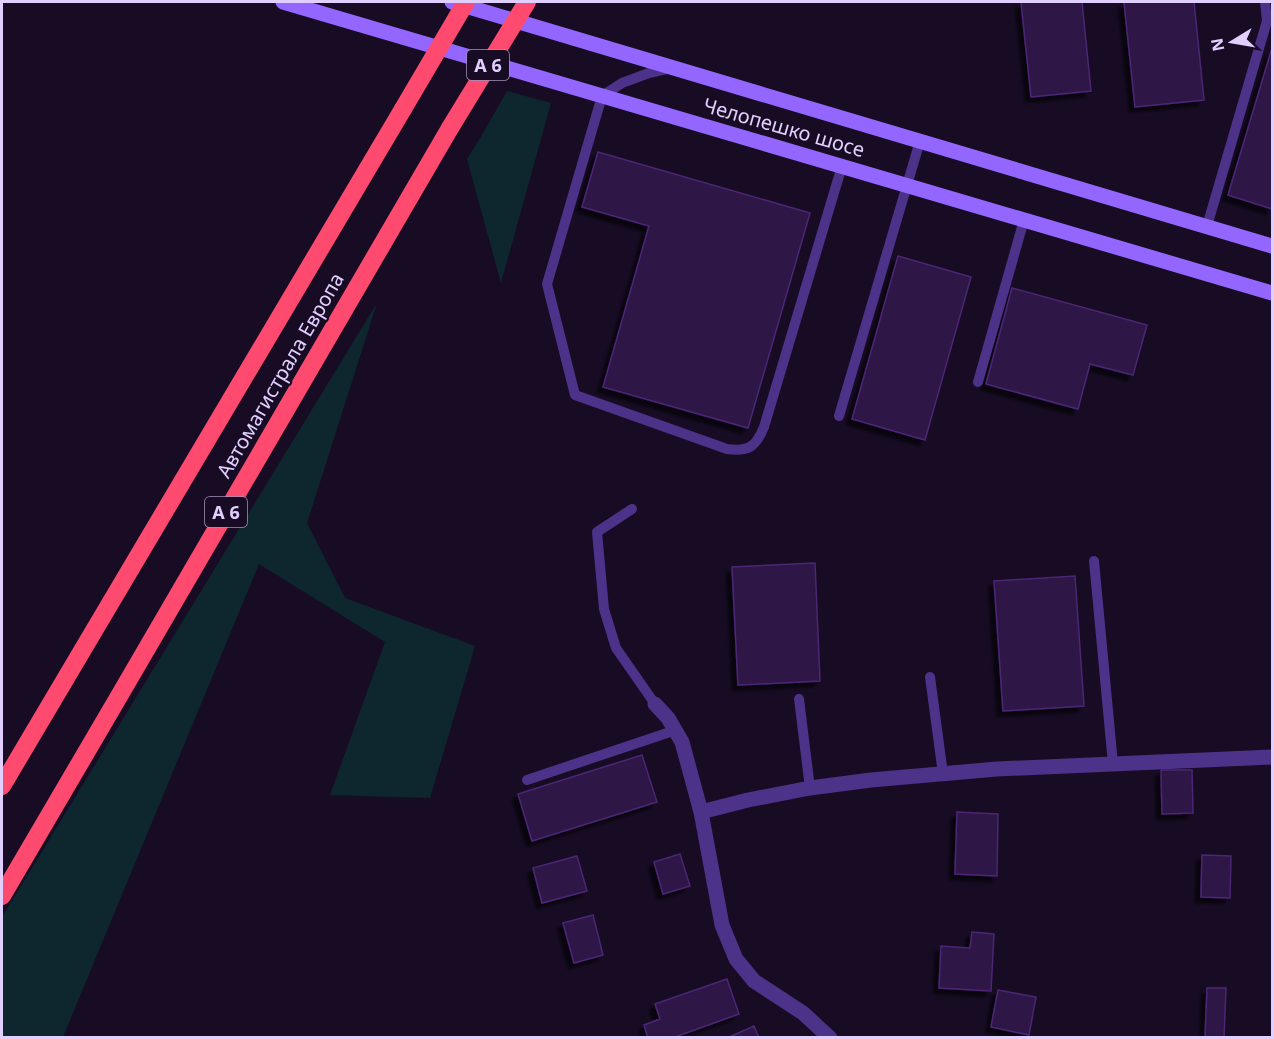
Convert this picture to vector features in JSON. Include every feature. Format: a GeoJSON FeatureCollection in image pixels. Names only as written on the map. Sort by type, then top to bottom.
{"type":"FeatureCollection","features":[{"type":"Feature","properties":{"kind":"highway","name":"Автомагистрала Европа"},"geometry":{"type":"LineString","coordinates":[[2,786],[466,2]]}},
{"type":"Feature","properties":{"kind":"highway","name":"Автомагистрала Европа"},"geometry":{"type":"LineString","coordinates":[[2,897],[450,128],[526,2]]}},
{"type":"Feature","properties":{"kind":"main road","name":"Челопешко шосе"},"geometry":{"type":"LineString","coordinates":[[283,2],[1272,293]]}},
{"type":"Feature","properties":{"kind":"main road","name":"Челопешко шосе"},"geometry":{"type":"LineString","coordinates":[[452,2],[1272,246]]}},
{"type":"Feature","properties":{"kind":"street"},"geometry":{"type":"LineString","coordinates":[[655,704],[676,730],[688,759],[701,812],[722,925],[736,959],[754,981],[803,1013],[830,1038]]}},
{"type":"Feature","properties":{"kind":"street"},"geometry":{"type":"LineString","coordinates":[[701,812],[810,788],[871,780],[997,769],[1272,757]]}},
{"type":"Feature","properties":{"kind":"lane"},"geometry":{"type":"LineString","coordinates":[[1207,226],[1267,21],[1265,2]]}},
{"type":"Feature","properties":{"kind":"lane"},"geometry":{"type":"LineString","coordinates":[[674,67],[622,82],[602,96],[547,284],[575,395],[727,449],[740,451],[750,448],[759,440],[764,427],[842,166]]}},
{"type":"Feature","properties":{"kind":"lane"},"geometry":{"type":"LineString","coordinates":[[839,416],[920,141]]}},
{"type":"Feature","properties":{"kind":"lane"},"geometry":{"type":"LineString","coordinates":[[978,382],[1024,220]]}},
{"type":"Feature","properties":{"kind":"lane"},"geometry":{"type":"LineString","coordinates":[[632,509],[597,532],[604,609],[616,648],[655,704]]}},
{"type":"Feature","properties":{"kind":"lane"},"geometry":{"type":"LineString","coordinates":[[1094,561],[1113,764]]}},
{"type":"Feature","properties":{"kind":"lane"},"geometry":{"type":"LineString","coordinates":[[930,677],[943,774]]}},
{"type":"Feature","properties":{"kind":"lane"},"geometry":{"type":"LineString","coordinates":[[799,699],[810,788]]}},
{"type":"Feature","properties":{"kind":"lane"},"geometry":{"type":"LineString","coordinates":[[527,780],[676,730]]}},
{"type":"Feature","properties":{"kind":"shaded area"},"geometry":{"type":"Polygon","coordinates":[[[507,91],[551,103],[501,283],[467,159],[507,91]]]}},
{"type":"Feature","properties":{"kind":"shaded area"},"geometry":{"type":"Polygon","coordinates":[[[377,303],[307,523],[345,598],[475,646],[430,798],[330,795],[385,642],[259,564],[63,1037],[2,1037],[2,917],[377,303]]]}},
{"type":"Feature","properties":{"kind":"building"},"geometry":{"type":"Polygon","coordinates":[[[1021,2],[1082,2],[1091,91],[1031,97],[1021,2]]]}},
{"type":"Feature","properties":{"kind":"building"},"geometry":{"type":"Polygon","coordinates":[[[1124,2],[1194,2],[1204,100],[1135,107],[1124,2]]]}},
{"type":"Feature","properties":{"kind":"building"},"geometry":{"type":"Polygon","coordinates":[[[1272,48],[1272,209],[1228,195],[1272,48]]]}},
{"type":"Feature","properties":{"kind":"building"},"geometry":{"type":"Polygon","coordinates":[[[598,152],[810,213],[748,428],[603,387],[649,226],[582,207],[598,152]]]}},
{"type":"Feature","properties":{"kind":"building"},"geometry":{"type":"Polygon","coordinates":[[[898,256],[971,277],[925,440],[852,419],[898,256]]]}},
{"type":"Feature","properties":{"kind":"building"},"geometry":{"type":"Polygon","coordinates":[[[1012,288],[1147,325],[1133,375],[1090,364],[1078,409],[986,384],[1012,288]]]}},
{"type":"Feature","properties":{"kind":"building"},"geometry":{"type":"Polygon","coordinates":[[[815,563],[820,681],[738,685],[732,567],[815,563]]]}},
{"type":"Feature","properties":{"kind":"building"},"geometry":{"type":"Polygon","coordinates":[[[1075,576],[1084,706],[1003,711],[994,581],[1075,576]]]}},
{"type":"Feature","properties":{"kind":"building"},"geometry":{"type":"Polygon","coordinates":[[[642,755],[657,802],[532,841],[518,794],[642,755]]]}},
{"type":"Feature","properties":{"kind":"building"},"geometry":{"type":"Polygon","coordinates":[[[1161,770],[1192,770],[1193,813],[1162,814],[1161,770]]]}},
{"type":"Feature","properties":{"kind":"building"},"geometry":{"type":"Polygon","coordinates":[[[957,812],[998,814],[997,876],[955,874],[957,812]]]}},
{"type":"Feature","properties":{"kind":"building"},"geometry":{"type":"Polygon","coordinates":[[[680,854],[690,886],[663,894],[654,862],[680,854]]]}},
{"type":"Feature","properties":{"kind":"building"},"geometry":{"type":"Polygon","coordinates":[[[1202,855],[1231,856],[1230,898],[1201,897],[1202,855]]]}},
{"type":"Feature","properties":{"kind":"building"},"geometry":{"type":"Polygon","coordinates":[[[577,856],[587,891],[542,903],[533,868],[577,856]]]}},
{"type":"Feature","properties":{"kind":"building"},"geometry":{"type":"Polygon","coordinates":[[[593,915],[603,955],[574,963],[563,923],[593,915]]]}},
{"type":"Feature","properties":{"kind":"building"},"geometry":{"type":"Polygon","coordinates":[[[972,932],[994,934],[991,991],[939,988],[941,946],[970,948],[972,932]]]}},
{"type":"Feature","properties":{"kind":"building"},"geometry":{"type":"Polygon","coordinates":[[[727,979],[739,1014],[672,1038],[648,1038],[644,1025],[660,1019],[655,1004],[727,979]]]}},
{"type":"Feature","properties":{"kind":"building"},"geometry":{"type":"Polygon","coordinates":[[[1207,988],[1226,988],[1224,1038],[1205,1038],[1207,988]]]}},
{"type":"Feature","properties":{"kind":"building"},"geometry":{"type":"Polygon","coordinates":[[[998,990],[1036,997],[1029,1035],[991,1027],[998,990]]]}},
{"type":"Feature","properties":{"kind":"building"},"geometry":{"type":"Polygon","coordinates":[[[754,1026],[759,1038],[727,1038],[754,1026]]]}}]}
